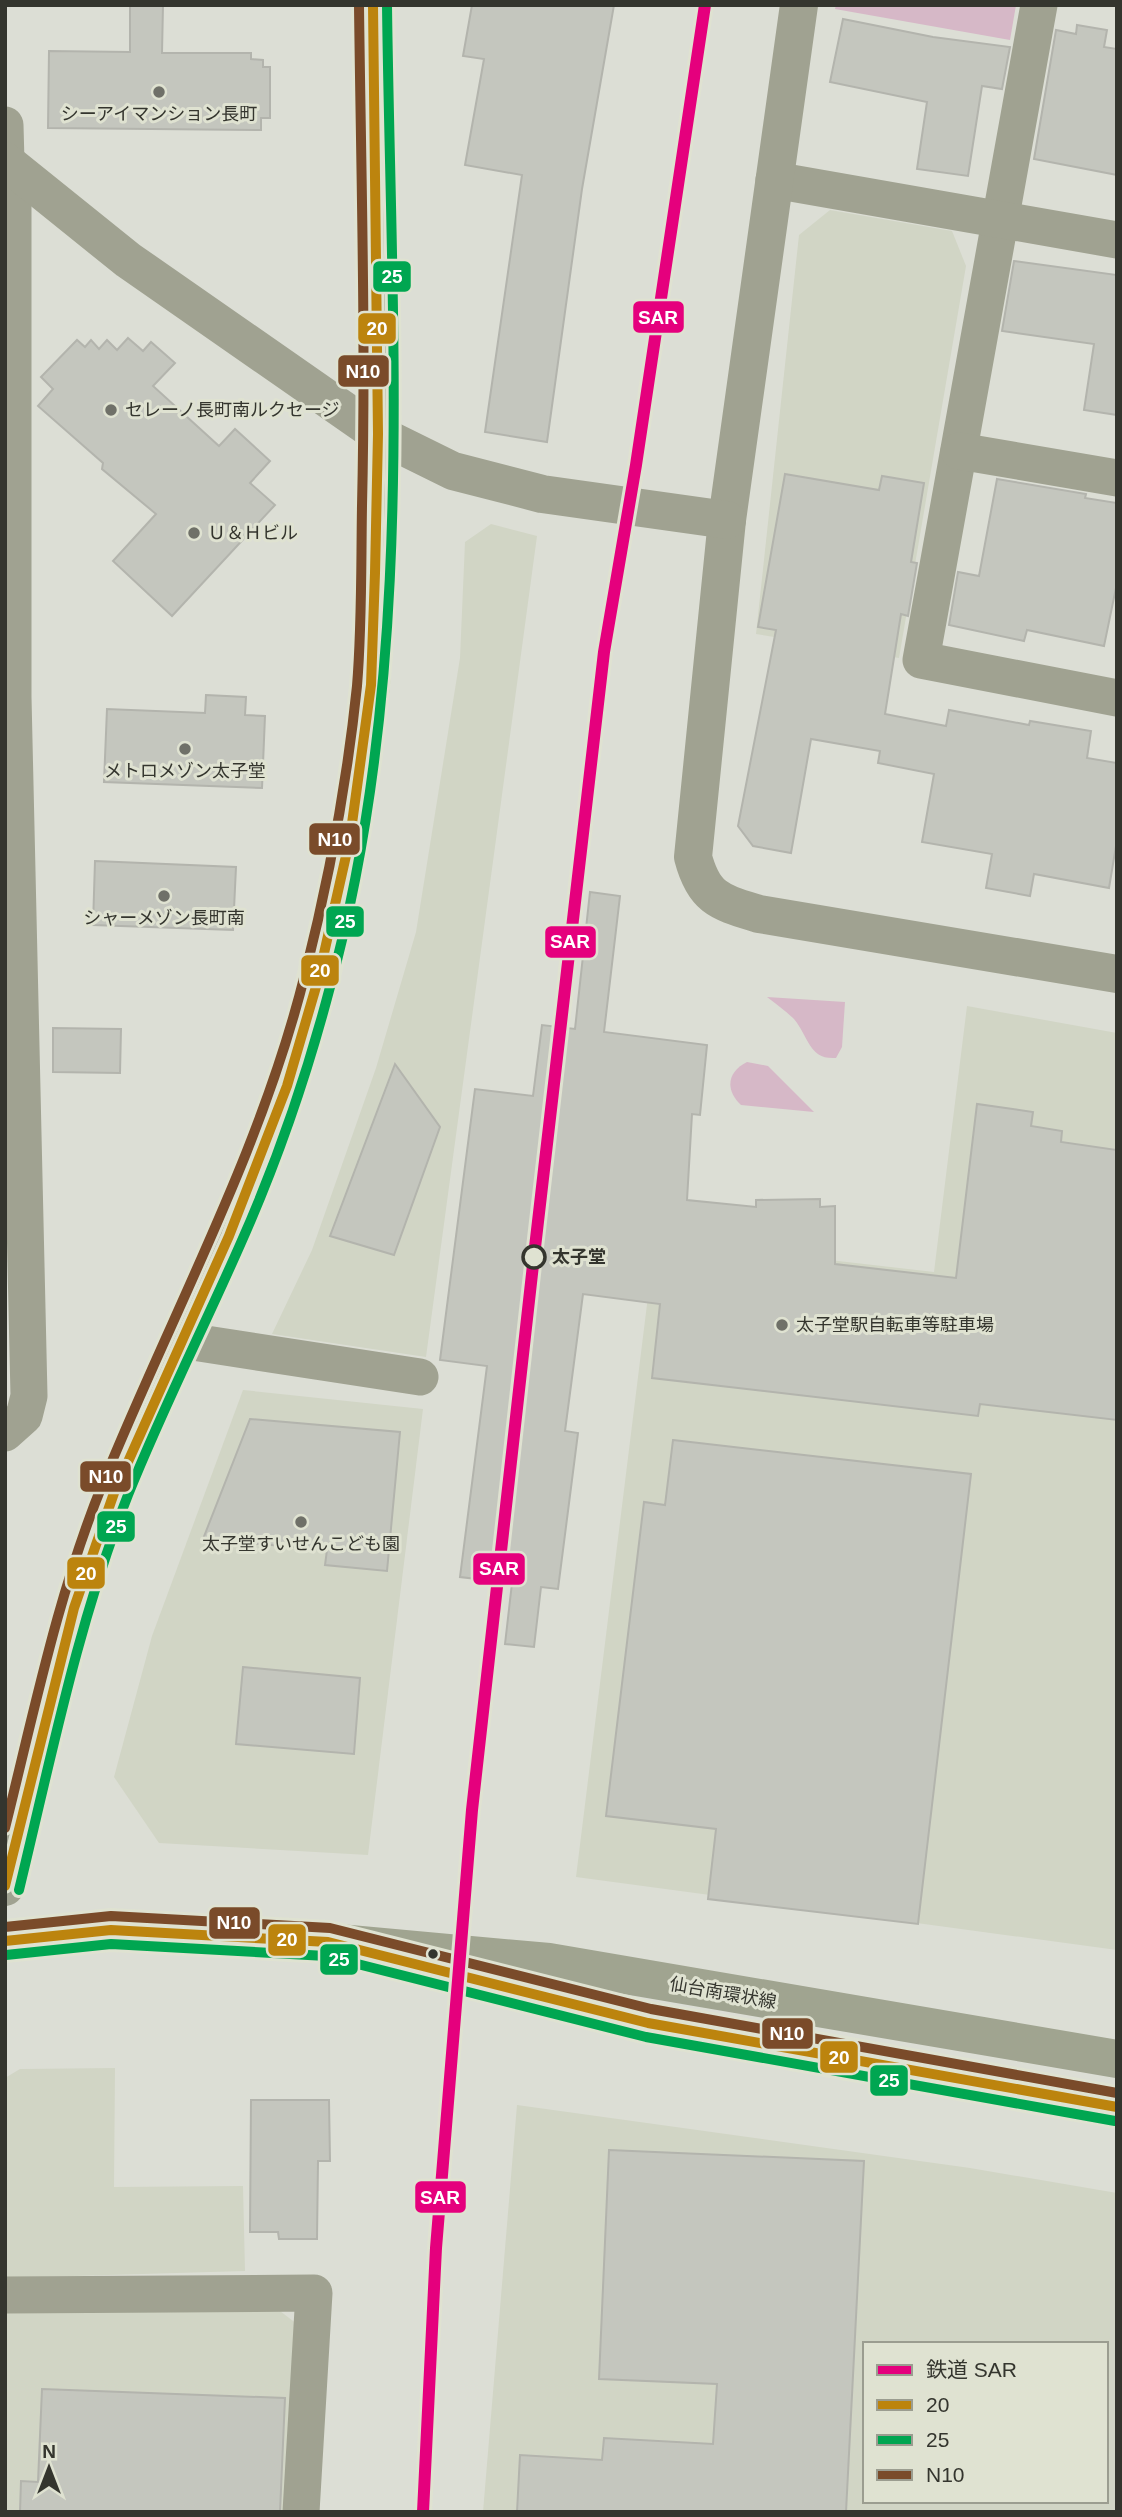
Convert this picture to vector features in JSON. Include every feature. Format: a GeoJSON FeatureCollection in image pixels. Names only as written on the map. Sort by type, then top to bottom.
{"type":"FeatureCollection","features":[{"type":"Feature","properties":{"kind":"main road","name":"仙台南環状線"},"geometry":{"type":"LineString","coordinates":[[5,1941],[111,1930],[328,1942],[549,1962],[1117,2059]]}},
{"type":"Feature","properties":{"kind":"main road","name":"仙台南環状線"},"geometry":{"type":"LineString","coordinates":[[328,1942],[648,2023],[1117,2107]]}},
{"type":"Feature","properties":{"kind":"street"},"geometry":{"type":"LineString","coordinates":[[5,1887],[74,1608],[114,1493],[180,1340],[229,1236],[287,1086],[318,980],[350,838],[371,685],[378,434],[373,5]]}},
{"type":"Feature","properties":{"kind":"street"},"geometry":{"type":"LineString","coordinates":[[799,5],[727,520],[693,857],[698,877],[708,894],[727,904],[759,914],[1117,974]]}},
{"type":"Feature","properties":{"kind":"street"},"geometry":{"type":"LineString","coordinates":[[1039,5],[921,660],[1117,698]]}},
{"type":"Feature","properties":{"kind":"street"},"geometry":{"type":"LineString","coordinates":[[6,149],[128,260],[378,434],[453,471],[542,494],[727,520]]}},
{"type":"Feature","properties":{"kind":"street"},"geometry":{"type":"LineString","coordinates":[[5,1433],[24,1416],[29,1396],[12,992],[9,700],[13,199],[6,149]]}},
{"type":"Feature","properties":{"kind":"street"},"geometry":{"type":"LineString","coordinates":[[774,180],[1000,222],[1117,240]]}},
{"type":"Feature","properties":{"kind":"street"},"geometry":{"type":"LineString","coordinates":[[959,451],[1117,478]]}},
{"type":"Feature","properties":{"kind":"street"},"geometry":{"type":"LineString","coordinates":[[180,1340],[420,1377]]}},
{"type":"Feature","properties":{"kind":"street"},"geometry":{"type":"LineString","coordinates":[[5,2295],[314,2293],[301,2512]]}},
{"type":"Feature","properties":{"kind":"shaded area"},"geometry":{"type":"Polygon","coordinates":[[[836,5],[1016,5],[1010,40],[835,9],[836,5]]]}},
{"type":"Feature","properties":{"kind":"shaded area"},"geometry":{"type":"Polygon","coordinates":[[[830,210],[952,231],[966,266],[899,658],[756,634],[799,235],[830,210]]]}},
{"type":"Feature","properties":{"kind":"shaded area"},"geometry":{"type":"Polygon","coordinates":[[[491,524],[537,536],[426,1357],[272,1334],[312,1250],[376,1068],[416,932],[460,658],[465,542],[491,524]]]}},
{"type":"Feature","properties":{"kind":"shaded area"},"geometry":{"type":"Polygon","coordinates":[[[767,997],[845,1002],[842,1047],[836,1058],[827,1058],[815,1051],[794,1019],[767,997]]]}},
{"type":"Feature","properties":{"kind":"shaded area"},"geometry":{"type":"Polygon","coordinates":[[[967,1006],[1117,1033],[1117,1950],[576,1877],[655,1240],[934,1272],[967,1006]]]}},
{"type":"Feature","properties":{"kind":"shaded area"},"geometry":{"type":"Polygon","coordinates":[[[747,1062],[768,1066],[814,1112],[741,1105],[732,1093],[730,1082],[735,1071],[747,1062]]]}},
{"type":"Feature","properties":{"kind":"shaded area"},"geometry":{"type":"Polygon","coordinates":[[[243,1390],[423,1409],[368,1855],[159,1843],[114,1777],[152,1636],[243,1390]]]}},
{"type":"Feature","properties":{"kind":"shaded area"},"geometry":{"type":"Polygon","coordinates":[[[115,2068],[114,2187],[243,2186],[245,2271],[5,2278],[5,2078],[20,2069],[115,2068]]]}},
{"type":"Feature","properties":{"kind":"shaded area"},"geometry":{"type":"Polygon","coordinates":[[[517,2105],[970,2168],[1117,2193],[1117,2512],[483,2512],[517,2105]]]}},
{"type":"Feature","properties":{"kind":"shaded area"},"geometry":{"type":"Polygon","coordinates":[[[272,2305],[301,2327],[288,2512],[5,2512],[5,2311],[272,2305]]]}},
{"type":"Feature","properties":{"kind":"building","name":"シーアイマンション長町"},"geometry":{"type":"Polygon","coordinates":[[[130,5],[163,5],[162,53],[251,53],[251,59],[263,60],[263,67],[270,67],[270,118],[261,118],[261,130],[48,128],[49,51],[130,52],[130,5]]]}},
{"type":"Feature","properties":{"kind":"building"},"geometry":{"type":"Polygon","coordinates":[[[472,5],[614,5],[582,189],[547,442],[485,432],[522,175],[465,165],[484,59],[463,56],[472,5]]]}},
{"type":"Feature","properties":{"kind":"building"},"geometry":{"type":"Polygon","coordinates":[[[843,19],[933,37],[1010,47],[1002,89],[982,86],[968,176],[917,169],[927,102],[830,82],[843,19]]]}},
{"type":"Feature","properties":{"kind":"building"},"geometry":{"type":"Polygon","coordinates":[[[1077,25],[1107,30],[1104,47],[1117,49],[1117,175],[1034,159],[1056,30],[1076,34],[1077,25]]]}},
{"type":"Feature","properties":{"kind":"building"},"geometry":{"type":"Polygon","coordinates":[[[1014,261],[1117,275],[1117,415],[1084,410],[1094,344],[1002,331],[1014,261]]]}},
{"type":"Feature","properties":{"kind":"building"},"geometry":{"type":"Polygon","coordinates":[[[128,338],[143,351],[151,342],[175,363],[153,386],[219,446],[235,429],[270,461],[250,483],[275,505],[172,616],[113,561],[156,514],[102,469],[103,463],[38,406],[53,389],[41,377],[77,340],[85,347],[91,340],[99,349],[107,340],[117,350],[128,338]]]}},
{"type":"Feature","properties":{"kind":"building"},"geometry":{"type":"Polygon","coordinates":[[[785,474],[879,490],[882,476],[924,483],[911,562],[917,563],[908,616],[901,614],[885,714],[946,726],[949,710],[1029,725],[1030,721],[1091,731],[1087,758],[1117,763],[1117,840],[1109,888],[1034,874],[1030,896],[986,888],[992,854],[922,842],[934,774],[878,763],[880,751],[811,739],[791,853],[753,846],[738,826],[776,630],[758,627],[785,474]]]}},
{"type":"Feature","properties":{"kind":"building"},"geometry":{"type":"Polygon","coordinates":[[[997,479],[1086,494],[1085,498],[1117,503],[1117,583],[1104,646],[1027,630],[1024,641],[949,625],[958,572],[979,576],[997,479]]]}},
{"type":"Feature","properties":{"kind":"building","name":"メトロメゾン太子堂"},"geometry":{"type":"Polygon","coordinates":[[[206,695],[246,697],[245,715],[265,716],[262,788],[104,782],[107,709],[205,713],[206,695]]]}},
{"type":"Feature","properties":{"kind":"building","name":"シャーメゾン長町南"},"geometry":{"type":"Polygon","coordinates":[[[95,861],[236,867],[233,930],[93,925],[95,861]]]}},
{"type":"Feature","properties":{"kind":"building"},"geometry":{"type":"Polygon","coordinates":[[[590,892],[620,896],[604,1032],[707,1045],[700,1115],[692,1114],[687,1200],[756,1207],[756,1200],[820,1199],[820,1207],[835,1206],[835,1264],[956,1278],[977,1104],[1033,1112],[1031,1126],[1062,1131],[1061,1142],[1117,1150],[1117,1420],[980,1404],[978,1416],[652,1378],[660,1304],[583,1294],[565,1431],[578,1433],[558,1589],[541,1587],[534,1647],[505,1644],[512,1583],[460,1577],[487,1366],[440,1360],[475,1089],[533,1096],[542,1025],[575,1029],[590,892]]]}},
{"type":"Feature","properties":{"kind":"building"},"geometry":{"type":"Polygon","coordinates":[[[53,1028],[121,1029],[120,1073],[53,1072],[53,1028]]]}},
{"type":"Feature","properties":{"kind":"building"},"geometry":{"type":"Polygon","coordinates":[[[395,1064],[440,1127],[394,1255],[330,1236],[395,1064]]]}},
{"type":"Feature","properties":{"kind":"building"},"geometry":{"type":"Polygon","coordinates":[[[250,1419],[400,1432],[387,1571],[325,1565],[327,1550],[203,1539],[250,1419]]]}},
{"type":"Feature","properties":{"kind":"building"},"geometry":{"type":"Polygon","coordinates":[[[673,1440],[971,1474],[918,1924],[708,1899],[716,1829],[606,1816],[644,1502],[665,1505],[673,1440]]]}},
{"type":"Feature","properties":{"kind":"building"},"geometry":{"type":"Polygon","coordinates":[[[243,1667],[360,1678],[354,1754],[236,1744],[243,1667]]]}},
{"type":"Feature","properties":{"kind":"building"},"geometry":{"type":"Polygon","coordinates":[[[251,2100],[329,2100],[330,2161],[318,2161],[317,2239],[279,2239],[278,2232],[250,2232],[251,2100]]]}},
{"type":"Feature","properties":{"kind":"building"},"geometry":{"type":"Polygon","coordinates":[[[609,2150],[864,2161],[846,2512],[517,2512],[520,2455],[602,2460],[604,2438],[713,2444],[717,2384],[599,2379],[609,2150]]]}},
{"type":"Feature","properties":{"kind":"building"},"geometry":{"type":"Polygon","coordinates":[[[42,2389],[285,2398],[280,2512],[20,2512],[21,2481],[38,2482],[42,2389]]]}},
{"type":"Feature","properties":{"kind":"rail line","name":"SAR"},"geometry":{"type":"LineString","coordinates":[[423,2512],[436,2248],[472,1810],[534,1256],[604,652],[636,465],[705,5]]}},
{"type":"Feature","properties":{"kind":"transit line","name":"N10"},"geometry":{"type":"LineString","coordinates":[[5,1828],[48,1653],[87,1525],[265,1105],[305,974],[329,867],[348,759],[360,641],[363,256],[359,5]]}},
{"type":"Feature","properties":{"kind":"transit line","name":"20"},"geometry":{"type":"LineString","coordinates":[[5,1886],[74,1608],[114,1493],[229,1236],[287,1086],[318,980],[350,838],[371,685],[375,573],[378,434],[373,5]]}},
{"type":"Feature","properties":{"kind":"transit line","name":"25"},"geometry":{"type":"LineString","coordinates":[[19,1890],[80,1641],[110,1543],[141,1463],[254,1214],[279,1150],[321,1020],[358,867],[376,746],[387,623],[393,499],[394,375],[387,5]]}},
{"type":"Feature","properties":{"kind":"transit line","name":"N10"},"geometry":{"type":"LineString","coordinates":[[5,1927],[111,1916],[330,1928],[651,2009],[1117,2093]]}},
{"type":"Feature","properties":{"kind":"transit line","name":"20"},"geometry":{"type":"LineString","coordinates":[[5,1941],[111,1930],[328,1942],[648,2023],[1117,2107]]}},
{"type":"Feature","properties":{"kind":"transit line","name":"25"},"geometry":{"type":"LineString","coordinates":[[6,1955],[111,1944],[326,1956],[646,2037],[1115,2121]]}},
{"type":"Feature","properties":{"kind":"place","name":"シーアイマンション長町"},"geometry":{"type":"Point","coordinates":[159,92]}},
{"type":"Feature","properties":{"kind":"place","name":"セレーノ長町南ルクセージ"},"geometry":{"type":"Point","coordinates":[111,410]}},
{"type":"Feature","properties":{"kind":"place","name":"Ｕ＆Ｈビル"},"geometry":{"type":"Point","coordinates":[194,533]}},
{"type":"Feature","properties":{"kind":"place","name":"メトロメゾン太子堂"},"geometry":{"type":"Point","coordinates":[185,749]}},
{"type":"Feature","properties":{"kind":"place","name":"シャーメゾン長町南"},"geometry":{"type":"Point","coordinates":[164,896]}},
{"type":"Feature","properties":{"kind":"place","name":"太子堂"},"geometry":{"type":"Point","coordinates":[534,1257]}},
{"type":"Feature","properties":{"kind":"place","name":"太子堂駅自転車等駐車場"},"geometry":{"type":"Point","coordinates":[782,1325]}},
{"type":"Feature","properties":{"kind":"place","name":"太子堂すいせんこども園"},"geometry":{"type":"Point","coordinates":[301,1522]}}]}
